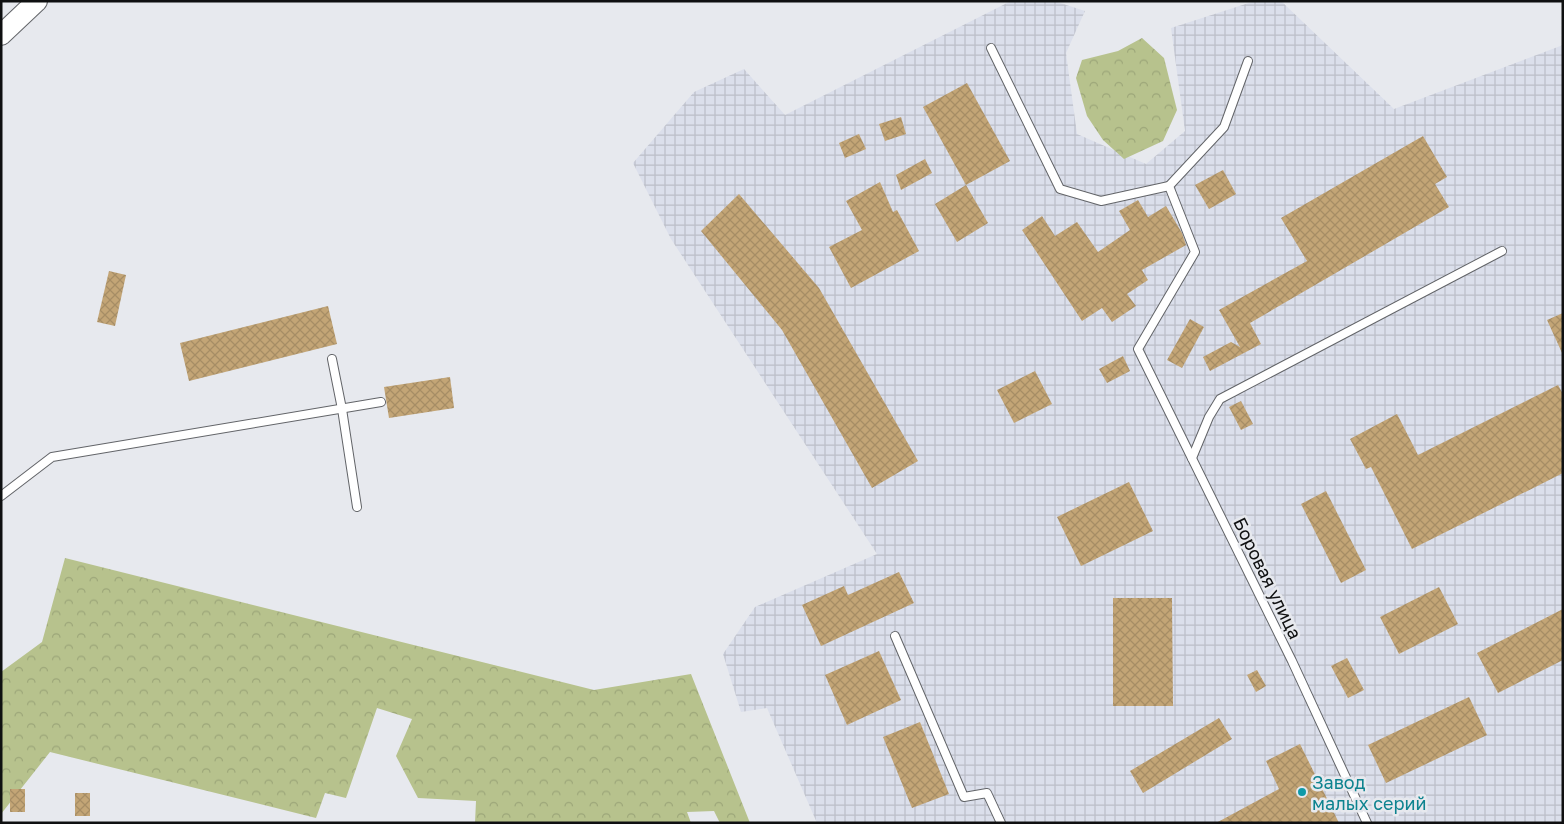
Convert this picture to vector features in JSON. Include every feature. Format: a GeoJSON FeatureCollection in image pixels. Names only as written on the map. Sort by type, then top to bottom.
{"type":"FeatureCollection","features":[{"type":"Feature","properties":{"kind":"street"},"geometry":{"type":"LineString","coordinates":[[1,35],[37,1]]}},
{"type":"Feature","properties":{"kind":"lane"},"geometry":{"type":"LineString","coordinates":[[991,48],[1060,189],[1101,201],[1169,186],[1224,127],[1248,61]]}},
{"type":"Feature","properties":{"kind":"lane","name":"Боровая улица"},"geometry":{"type":"LineString","coordinates":[[1169,186],[1195,252],[1138,349],[1292,661],[1367,823]]}},
{"type":"Feature","properties":{"kind":"lane"},"geometry":{"type":"LineString","coordinates":[[1192,458],[1209,417],[1220,399],[1502,251]]}},
{"type":"Feature","properties":{"kind":"lane"},"geometry":{"type":"LineString","coordinates":[[332,359],[358,508]]}},
{"type":"Feature","properties":{"kind":"lane"},"geometry":{"type":"LineString","coordinates":[[1,496],[52,457],[381,402]]}},
{"type":"Feature","properties":{"kind":"lane"},"geometry":{"type":"LineString","coordinates":[[895,636],[964,797],[987,793],[1001,823]]}},
{"type":"Feature","properties":{"kind":"shaded area"},"geometry":{"type":"Polygon","coordinates":[[[1011,1],[1054,1],[1085,11],[1066,53],[1077,134],[1146,164],[1185,131],[1171,28],[1255,1],[1281,1],[1394,109],[1563,45],[1563,823],[817,823],[767,708],[741,712],[723,654],[755,607],[877,554],[671,239],[633,163],[694,92],[744,69],[785,115],[1011,1]]]}},
{"type":"Feature","properties":{"kind":"green space"},"geometry":{"type":"Polygon","coordinates":[[[1142,38],[1164,58],[1177,110],[1163,141],[1124,159],[1103,140],[1087,116],[1076,78],[1082,60],[1118,51],[1142,38]]]}},
{"type":"Feature","properties":{"kind":"green space"},"geometry":{"type":"Polygon","coordinates":[[[65,558],[594,690],[691,674],[750,823],[720,823],[714,811],[687,812],[691,823],[475,823],[476,801],[418,798],[396,756],[412,719],[377,708],[346,798],[325,793],[316,818],[50,752],[1,814],[1,672],[42,642],[65,558]]]}},
{"type":"Feature","properties":{"kind":"building"},"geometry":{"type":"Polygon","coordinates":[[[967,83],[1010,161],[966,185],[923,107],[967,83]]]}},
{"type":"Feature","properties":{"kind":"building"},"geometry":{"type":"Polygon","coordinates":[[[901,117],[906,134],[885,141],[879,124],[901,117]]]}},
{"type":"Feature","properties":{"kind":"building"},"geometry":{"type":"Polygon","coordinates":[[[859,134],[866,149],[845,158],[839,143],[859,134]]]}},
{"type":"Feature","properties":{"kind":"building"},"geometry":{"type":"Polygon","coordinates":[[[1423,136],[1447,177],[1435,184],[1449,207],[1250,323],[1261,344],[1210,371],[1203,357],[1231,342],[1240,347],[1219,310],[1307,261],[1281,218],[1423,136]]]}},
{"type":"Feature","properties":{"kind":"building"},"geometry":{"type":"Polygon","coordinates":[[[925,159],[932,173],[901,190],[896,175],[925,159]]]}},
{"type":"Feature","properties":{"kind":"building"},"geometry":{"type":"Polygon","coordinates":[[[1223,170],[1236,194],[1209,209],[1195,185],[1223,170]]]}},
{"type":"Feature","properties":{"kind":"building"},"geometry":{"type":"Polygon","coordinates":[[[880,182],[893,212],[897,210],[919,251],[851,288],[829,247],[862,230],[846,201],[880,182]]]}},
{"type":"Feature","properties":{"kind":"building"},"geometry":{"type":"Polygon","coordinates":[[[966,185],[988,223],[957,242],[935,204],[966,185]]]}},
{"type":"Feature","properties":{"kind":"building"},"geometry":{"type":"Polygon","coordinates":[[[739,194],[819,288],[918,461],[872,488],[782,330],[701,231],[739,194]]]}},
{"type":"Feature","properties":{"kind":"building"},"geometry":{"type":"Polygon","coordinates":[[[1138,200],[1148,217],[1166,206],[1182,233],[1186,245],[1142,270],[1148,280],[1127,294],[1136,306],[1112,322],[1102,308],[1082,321],[1022,230],[1042,216],[1055,236],[1077,222],[1098,252],[1130,230],[1119,211],[1138,200]]]}},
{"type":"Feature","properties":{"kind":"building"},"geometry":{"type":"Polygon","coordinates":[[[109,271],[126,275],[115,326],[97,322],[109,271]]]}},
{"type":"Feature","properties":{"kind":"building"},"geometry":{"type":"Polygon","coordinates":[[[328,306],[337,344],[189,381],[180,343],[328,306]]]}},
{"type":"Feature","properties":{"kind":"building"},"geometry":{"type":"Polygon","coordinates":[[[1563,313],[1563,355],[1547,320],[1563,313]]]}},
{"type":"Feature","properties":{"kind":"building"},"geometry":{"type":"Polygon","coordinates":[[[1190,319],[1204,327],[1182,368],[1167,360],[1190,319]]]}},
{"type":"Feature","properties":{"kind":"building"},"geometry":{"type":"Polygon","coordinates":[[[1123,356],[1130,371],[1107,383],[1099,369],[1123,356]]]}},
{"type":"Feature","properties":{"kind":"building"},"geometry":{"type":"Polygon","coordinates":[[[1035,371],[1052,404],[1014,423],[997,390],[1035,371]]]}},
{"type":"Feature","properties":{"kind":"building"},"geometry":{"type":"Polygon","coordinates":[[[450,377],[454,408],[389,418],[384,387],[450,377]]]}},
{"type":"Feature","properties":{"kind":"building"},"geometry":{"type":"Polygon","coordinates":[[[1558,385],[1563,394],[1563,473],[1412,549],[1371,467],[1366,469],[1350,439],[1397,414],[1418,455],[1558,385]]]}},
{"type":"Feature","properties":{"kind":"building"},"geometry":{"type":"Polygon","coordinates":[[[1241,401],[1253,424],[1241,430],[1229,407],[1241,401]]]}},
{"type":"Feature","properties":{"kind":"building"},"geometry":{"type":"Polygon","coordinates":[[[1129,482],[1153,531],[1081,566],[1057,517],[1129,482]]]}},
{"type":"Feature","properties":{"kind":"building"},"geometry":{"type":"Polygon","coordinates":[[[1326,491],[1366,570],[1341,583],[1301,504],[1326,491]]]}},
{"type":"Feature","properties":{"kind":"building"},"geometry":{"type":"Polygon","coordinates":[[[899,572],[914,603],[821,646],[802,605],[844,586],[848,595],[899,572]]]}},
{"type":"Feature","properties":{"kind":"building"},"geometry":{"type":"Polygon","coordinates":[[[1439,587],[1458,624],[1399,654],[1380,617],[1439,587]]]}},
{"type":"Feature","properties":{"kind":"building"},"geometry":{"type":"Polygon","coordinates":[[[1113,598],[1172,598],[1173,706],[1113,706],[1113,598]]]}},
{"type":"Feature","properties":{"kind":"building"},"geometry":{"type":"Polygon","coordinates":[[[1563,609],[1563,660],[1498,693],[1477,653],[1563,609]]]}},
{"type":"Feature","properties":{"kind":"building"},"geometry":{"type":"Polygon","coordinates":[[[879,651],[901,700],[847,725],[825,675],[879,651]]]}},
{"type":"Feature","properties":{"kind":"building"},"geometry":{"type":"Polygon","coordinates":[[[1347,658],[1364,690],[1348,698],[1331,666],[1347,658]]]}},
{"type":"Feature","properties":{"kind":"building"},"geometry":{"type":"Polygon","coordinates":[[[1257,670],[1266,686],[1256,692],[1247,675],[1257,670]]]}},
{"type":"Feature","properties":{"kind":"building"},"geometry":{"type":"Polygon","coordinates":[[[1469,697],[1487,735],[1386,783],[1368,745],[1469,697]]]}},
{"type":"Feature","properties":{"kind":"building"},"geometry":{"type":"Polygon","coordinates":[[[1219,718],[1232,739],[1143,793],[1130,771],[1219,718]]]}},
{"type":"Feature","properties":{"kind":"building"},"geometry":{"type":"Polygon","coordinates":[[[920,722],[949,794],[912,808],[883,737],[920,722]]]}},
{"type":"Feature","properties":{"kind":"building","name":"Завод малых серий"},"geometry":{"type":"Polygon","coordinates":[[[1300,744],[1339,823],[1216,823],[1279,789],[1266,761],[1300,744]]]}},
{"type":"Feature","properties":{"kind":"building"},"geometry":{"type":"Polygon","coordinates":[[[10,789],[25,789],[25,812],[10,812],[10,789]]]}},
{"type":"Feature","properties":{"kind":"building"},"geometry":{"type":"Polygon","coordinates":[[[75,793],[90,793],[90,816],[75,816],[75,793]]]}},
{"type":"Feature","properties":{"kind":"place","name":"Завод малых серий"},"geometry":{"type":"Point","coordinates":[1302,792]}}]}
